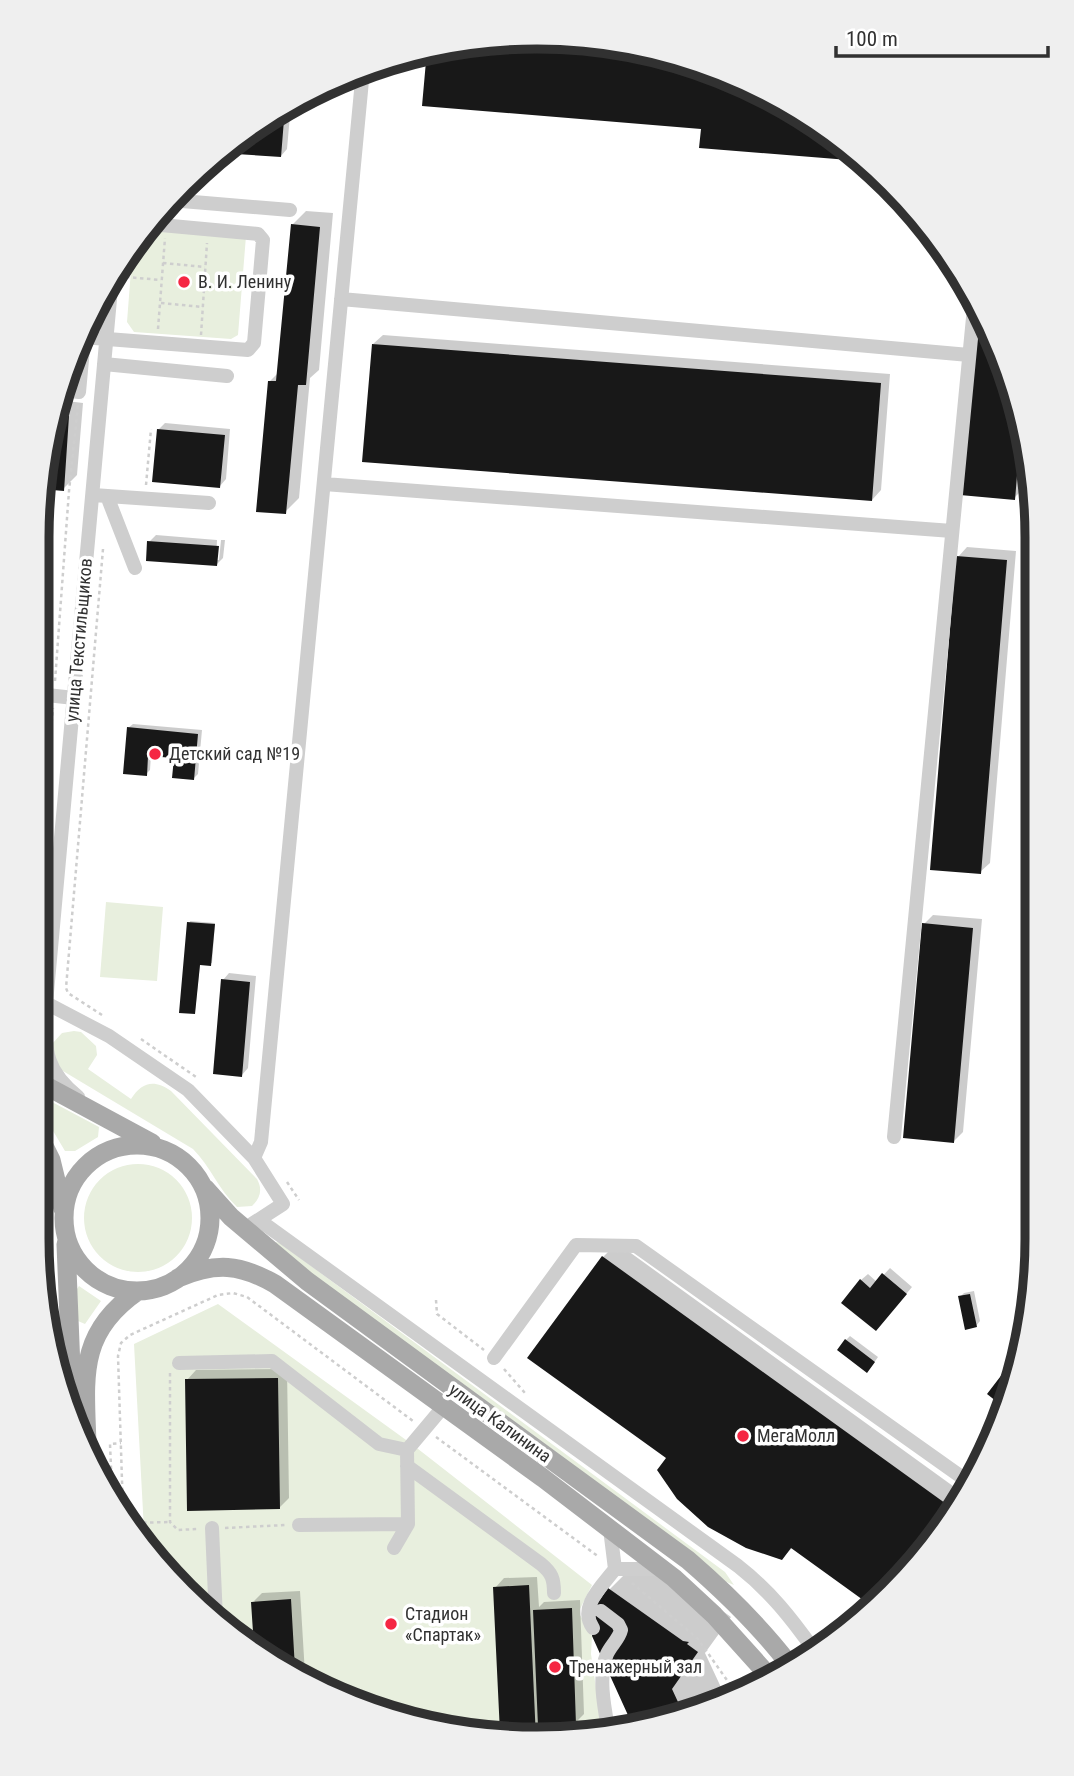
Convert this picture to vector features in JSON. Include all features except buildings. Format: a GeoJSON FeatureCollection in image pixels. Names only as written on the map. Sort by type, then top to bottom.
{"type":"FeatureCollection","features":[{"type":"Feature","properties":{"kind":"main road"},"geometry":{"type":"LineString","coordinates":[[49,1087],[188,1164],[205,1188],[209,1202],[209,1233],[204,1248],[194,1264],[178,1278],[158,1288],[138,1292],[102,1282],[74,1258],[66,1243]]}},
{"type":"Feature","properties":{"kind":"main road"},"geometry":{"type":"LineString","coordinates":[[64,1210],[69,1192],[89,1162],[120,1146],[137,1144],[159,1147]]}},
{"type":"Feature","properties":{"kind":"main road"},"geometry":{"type":"LineString","coordinates":[[49,1156],[64,1210],[66,1243],[61,1338]]}},
{"type":"Feature","properties":{"kind":"main road","name":"улица Калинина"},"geometry":{"type":"LineString","coordinates":[[205,1188],[252,1224],[307,1281],[688,1560],[761,1628],[785,1659]]}},
{"type":"Feature","properties":{"kind":"main road","name":"улица Калинина"},"geometry":{"type":"LineString","coordinates":[[178,1278],[196,1270],[214,1267],[253,1271],[275,1284],[444,1406],[661,1569],[714,1615],[764,1671]]}},
{"type":"Feature","properties":{"kind":"main road"},"geometry":{"type":"LineString","coordinates":[[87,1428],[87,1368],[92,1345],[107,1317],[138,1292]]}},
{"type":"Feature","properties":{"kind":"street"},"geometry":{"type":"LineString","coordinates":[[254,1158],[261,1142],[362,82]]}},
{"type":"Feature","properties":{"kind":"street"},"geometry":{"type":"LineString","coordinates":[[183,201],[290,210]]}},
{"type":"Feature","properties":{"kind":"street"},"geometry":{"type":"LineString","coordinates":[[91,338],[248,350],[254,343],[263,240],[258,234],[162,225]]}},
{"type":"Feature","properties":{"kind":"street"},"geometry":{"type":"LineString","coordinates":[[341,299],[970,355]]}},
{"type":"Feature","properties":{"kind":"street","name":"улица Текстильщиков"},"geometry":{"type":"LineString","coordinates":[[49,970],[74,698],[100,496],[104,364],[110,300]]}},
{"type":"Feature","properties":{"kind":"street"},"geometry":{"type":"LineString","coordinates":[[894,1137],[973,318]]}},
{"type":"Feature","properties":{"kind":"street"},"geometry":{"type":"LineString","coordinates":[[72,391],[79,391],[81,364]]}},
{"type":"Feature","properties":{"kind":"street"},"geometry":{"type":"LineString","coordinates":[[104,364],[227,376]]}},
{"type":"Feature","properties":{"kind":"street"},"geometry":{"type":"LineString","coordinates":[[324,484],[952,531]]}},
{"type":"Feature","properties":{"kind":"street"},"geometry":{"type":"LineString","coordinates":[[135,568],[100,496],[209,503]]}},
{"type":"Feature","properties":{"kind":"street"},"geometry":{"type":"LineString","coordinates":[[49,695],[74,698]]}},
{"type":"Feature","properties":{"kind":"street"},"geometry":{"type":"LineString","coordinates":[[49,1005],[110,1036],[188,1090],[254,1158],[283,1203],[252,1224],[738,1566],[771,1595],[809,1644]]}},
{"type":"Feature","properties":{"kind":"street","name":"улица Текстильщиков"},"geometry":{"type":"LineString","coordinates":[[49,1062],[68,1089],[99,1114]]}},
{"type":"Feature","properties":{"kind":"street"},"geometry":{"type":"LineString","coordinates":[[494,1358],[576,1245],[636,1245],[963,1478]]}},
{"type":"Feature","properties":{"kind":"street"},"geometry":{"type":"LineString","coordinates":[[179,1363],[272,1361],[379,1444],[407,1450]]}},
{"type":"Feature","properties":{"kind":"street"},"geometry":{"type":"LineString","coordinates":[[394,1548],[408,1524],[407,1450],[444,1406]]}},
{"type":"Feature","properties":{"kind":"street"},"geometry":{"type":"LineString","coordinates":[[407,1466],[551,1572],[554,1593]]}},
{"type":"Feature","properties":{"kind":"street"},"geometry":{"type":"LineString","coordinates":[[299,1525],[408,1524]]}},
{"type":"Feature","properties":{"kind":"street"},"geometry":{"type":"LineString","coordinates":[[212,1528],[215,1606]]}},
{"type":"Feature","properties":{"kind":"street"},"geometry":{"type":"LineString","coordinates":[[593,1628],[588,1620],[588,1608],[611,1566],[610,1530]]}},
{"type":"Feature","properties":{"kind":"street"},"geometry":{"type":"LineString","coordinates":[[611,1566],[661,1569]]}},
{"type":"Feature","properties":{"kind":"street"},"geometry":{"type":"LineString","coordinates":[[601,1611],[618,1624],[621,1630],[608,1652],[605,1664],[603,1684],[607,1722]]}},
{"type":"Feature","properties":{"kind":"path"},"geometry":{"type":"LineString","coordinates":[[157,343],[166,226]]}},
{"type":"Feature","properties":{"kind":"path"},"geometry":{"type":"LineString","coordinates":[[200,346],[208,230]]}},
{"type":"Feature","properties":{"kind":"path"},"geometry":{"type":"LineString","coordinates":[[163,263],[206,267]]}},
{"type":"Feature","properties":{"kind":"path"},"geometry":{"type":"LineString","coordinates":[[126,273],[126,277],[162,280]]}},
{"type":"Feature","properties":{"kind":"path"},"geometry":{"type":"LineString","coordinates":[[160,303],[203,307]]}},
{"type":"Feature","properties":{"kind":"path"},"geometry":{"type":"LineString","coordinates":[[49,751],[79,391]]}},
{"type":"Feature","properties":{"kind":"path"},"geometry":{"type":"LineString","coordinates":[[145,499],[151,429]]}},
{"type":"Feature","properties":{"kind":"path"},"geometry":{"type":"LineString","coordinates":[[103,548],[66,988],[68,993],[103,1016]]}},
{"type":"Feature","properties":{"kind":"path"},"geometry":{"type":"LineString","coordinates":[[436,1300],[437,1314],[470,1339]]}},
{"type":"Feature","properties":{"kind":"path"},"geometry":{"type":"LineString","coordinates":[[179,1363],[172,1366],[170,1372],[170,1522],[178,1530],[299,1525]]}},
{"type":"Feature","properties":{"kind":"path"},"geometry":{"type":"LineString","coordinates":[[431,1434],[611,1566]]}},
{"type":"Feature","properties":{"kind":"path"},"geometry":{"type":"LineString","coordinates":[[111,1477],[110,1444],[121,1443]]}},
{"type":"Feature","properties":{"kind":"path"},"geometry":{"type":"LineString","coordinates":[[140,1523],[170,1522]]}},
{"type":"Feature","properties":{"kind":"path"},"geometry":{"type":"LineString","coordinates":[[631,1583],[698,1639],[732,1686]]}},
{"type":"Feature","properties":{"kind":"green space"},"geometry":{"type":"Polygon","coordinates":[[[158,230],[246,236],[238,335],[231,339],[134,332],[127,322],[131,266],[158,230]]]}},
{"type":"Feature","properties":{"kind":"green space"},"geometry":{"type":"Polygon","coordinates":[[[106,902],[163,907],[157,981],[100,977],[106,902]]]}},
{"type":"Feature","properties":{"kind":"green space"},"geometry":{"type":"Polygon","coordinates":[[[81,1032],[96,1046],[97,1055],[88,1069],[131,1099],[149,1084],[171,1091],[257,1179],[260,1194],[252,1206],[237,1207],[193,1149],[58,1068],[52,1044],[62,1033],[81,1032]]]}},
{"type":"Feature","properties":{"kind":"green space"},"geometry":{"type":"Polygon","coordinates":[[[49,1100],[99,1127],[98,1137],[75,1151],[65,1151],[49,1124],[49,1100]]]}},
{"type":"Feature","properties":{"kind":"green space"},"geometry":{"type":"Polygon","coordinates":[[[138,1164],[159,1168],[176,1180],[188,1197],[192,1218],[188,1239],[176,1256],[159,1268],[138,1272],[117,1268],[100,1256],[88,1239],[84,1218],[88,1197],[100,1180],[117,1168],[138,1164]]]}},
{"type":"Feature","properties":{"kind":"green space"},"geometry":{"type":"Polygon","coordinates":[[[276,1242],[725,1572],[734,1585],[719,1579],[276,1249],[276,1242]]]}},
{"type":"Feature","properties":{"kind":"green space"},"geometry":{"type":"Polygon","coordinates":[[[79,1286],[101,1301],[85,1324],[78,1321],[79,1286]]]}},
{"type":"Feature","properties":{"kind":"green space"},"geometry":{"type":"Polygon","coordinates":[[[218,1304],[413,1445],[592,1585],[580,1609],[580,1615],[592,1636],[591,1654],[601,1723],[537,1727],[473,1723],[442,1718],[380,1701],[321,1677],[293,1662],[215,1606],[170,1561],[144,1528],[134,1344],[218,1304]]]}},
{"type":"Feature","properties":{"kind":"place","name":"В. И. Ленину"},"geometry":{"type":"Point","coordinates":[184,282]}},
{"type":"Feature","properties":{"kind":"place","name":"Детский сад №19"},"geometry":{"type":"Point","coordinates":[155,754]}},
{"type":"Feature","properties":{"kind":"place","name":"МегаМолл"},"geometry":{"type":"Point","coordinates":[743,1436]}},
{"type":"Feature","properties":{"kind":"place","name":"Стадион «Спартак»"},"geometry":{"type":"Point","coordinates":[391,1624]}},
{"type":"Feature","properties":{"kind":"place","name":"Тренажерный зал"},"geometry":{"type":"Point","coordinates":[555,1667]}}]}
